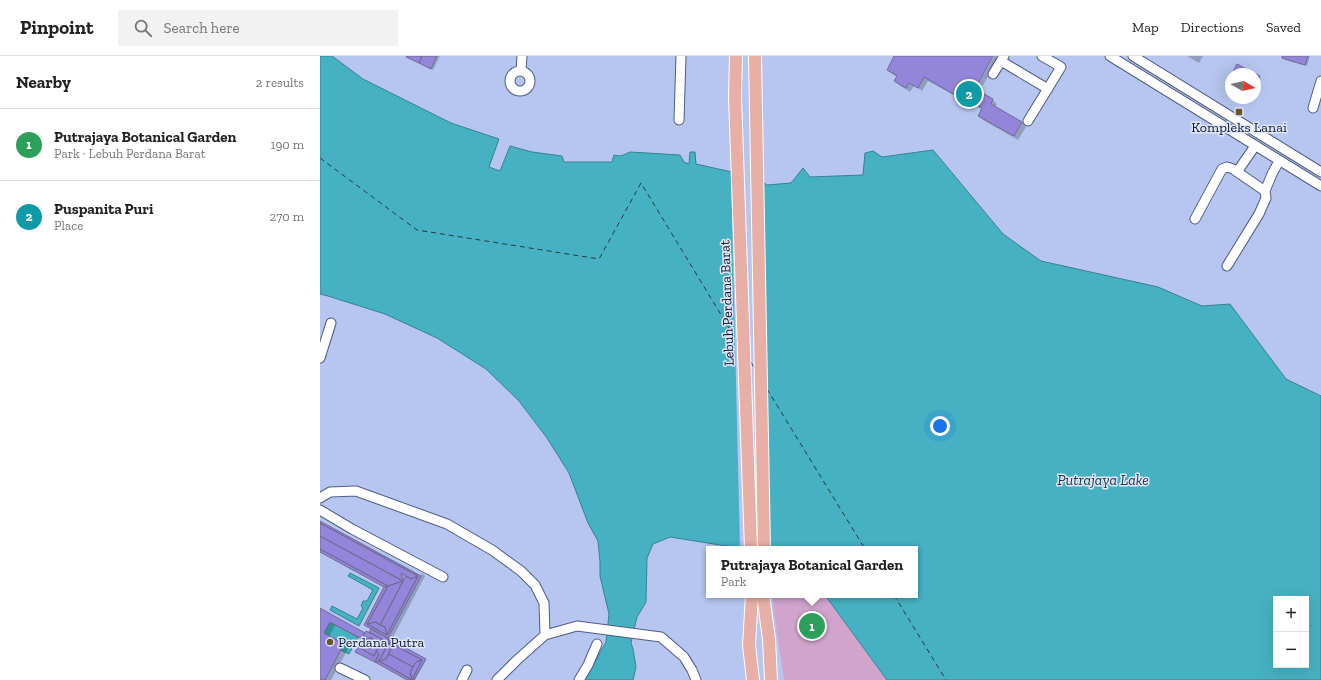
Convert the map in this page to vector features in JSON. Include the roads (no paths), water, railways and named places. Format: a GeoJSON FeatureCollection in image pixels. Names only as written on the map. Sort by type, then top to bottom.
{"type":"FeatureCollection","features":[{"type":"Feature","properties":{"kind":"main road","name":"Lebuh Perdana Barat"},"geometry":{"type":"LineString","coordinates":[[736,56],[736,124],[751,546]]}},
{"type":"Feature","properties":{"kind":"main road"},"geometry":{"type":"LineString","coordinates":[[755,56],[764,546]]}},
{"type":"Feature","properties":{"kind":"main road"},"geometry":{"type":"LineString","coordinates":[[758,598],[769,639],[777,680]]}},
{"type":"Feature","properties":{"kind":"main road"},"geometry":{"type":"LineString","coordinates":[[745,680],[749,645],[758,598]]}},
{"type":"Feature","properties":{"kind":"main road"},"geometry":{"type":"LineString","coordinates":[[769,639],[771,680]]}},
{"type":"Feature","properties":{"kind":"main road"},"geometry":{"type":"LineString","coordinates":[[749,645],[753,680]]}},
{"type":"Feature","properties":{"kind":"street"},"geometry":{"type":"LineString","coordinates":[[521,70],[522,56]]}},
{"type":"Feature","properties":{"kind":"street"},"geometry":{"type":"LineString","coordinates":[[679,120],[681,56]]}},
{"type":"Feature","properties":{"kind":"street"},"geometry":{"type":"LineString","coordinates":[[1028,121],[1060,67],[1042,56]]}},
{"type":"Feature","properties":{"kind":"street"},"geometry":{"type":"LineString","coordinates":[[1110,56],[1321,186]]}},
{"type":"Feature","properties":{"kind":"street"},"geometry":{"type":"LineString","coordinates":[[1133,56],[1321,172]]}},
{"type":"Feature","properties":{"kind":"street"},"geometry":{"type":"LineString","coordinates":[[994,74],[1003,58],[1048,89]]}},
{"type":"Feature","properties":{"kind":"street"},"geometry":{"type":"LineString","coordinates":[[1313,108],[1321,81]]}},
{"type":"Feature","properties":{"kind":"street"},"geometry":{"type":"LineString","coordinates":[[1237,172],[1255,146]]}},
{"type":"Feature","properties":{"kind":"street"},"geometry":{"type":"LineString","coordinates":[[1227,266],[1259,214],[1266,198],[1265,190],[1279,161]]}},
{"type":"Feature","properties":{"kind":"street"},"geometry":{"type":"LineString","coordinates":[[1195,219],[1222,169],[1227,168],[1237,172],[1265,190]]}},
{"type":"Feature","properties":{"kind":"street"},"geometry":{"type":"LineString","coordinates":[[320,358],[331,323]]}},
{"type":"Feature","properties":{"kind":"street"},"geometry":{"type":"LineString","coordinates":[[320,498],[330,492],[356,491],[447,524],[492,550],[521,571],[535,585],[544,603],[545,635]]}},
{"type":"Feature","properties":{"kind":"street"},"geometry":{"type":"LineString","coordinates":[[320,510],[352,529],[443,577]]}},
{"type":"Feature","properties":{"kind":"street"},"geometry":{"type":"LineString","coordinates":[[497,680],[545,635],[577,626],[661,638],[684,656],[696,680]]}},
{"type":"Feature","properties":{"kind":"street"},"geometry":{"type":"LineString","coordinates":[[579,680],[588,665],[597,644]]}},
{"type":"Feature","properties":{"kind":"street"},"geometry":{"type":"LineString","coordinates":[[340,668],[365,680]]}},
{"type":"Feature","properties":{"kind":"street"},"geometry":{"type":"LineString","coordinates":[[462,680],[467,670]]}},
{"type":"Feature","properties":{"kind":"water","name":"Putrajaya Lake"},"geometry":{"type":"Polygon","coordinates":[[[320,56],[332,56],[363,79],[451,123],[499,139],[489,167],[500,171],[510,146],[532,152],[562,156],[564,162],[612,162],[614,155],[621,156],[630,152],[680,155],[684,162],[689,164],[690,152],[695,152],[696,164],[732,172],[748,172],[767,185],[791,183],[803,168],[810,177],[863,175],[865,153],[873,151],[882,157],[933,150],[1003,234],[1041,261],[1158,287],[1202,306],[1230,304],[1286,379],[1321,396],[1321,680],[887,680],[827,598],[918,598],[918,546],[726,546],[670,537],[653,544],[647,558],[646,602],[637,617],[631,643],[636,667],[633,680],[585,680],[606,642],[609,614],[600,576],[598,541],[588,523],[569,473],[547,438],[519,401],[486,369],[437,338],[385,314],[320,294],[320,56]]]}},
{"type":"Feature","properties":{"kind":"water"},"geometry":{"type":"Polygon","coordinates":[[[350,573],[379,588],[359,626],[330,610],[332,606],[357,619],[363,608],[361,606],[363,601],[367,601],[373,590],[348,576],[350,573]]]}},
{"type":"Feature","properties":{"kind":"water"},"geometry":{"type":"Polygon","coordinates":[[[330,622],[358,637],[349,654],[341,650],[344,644],[324,633],[330,622]]]}},
{"type":"Feature","properties":{"kind":"place","name":"Puspanita Puri"},"geometry":{"type":"Point","coordinates":[969,94]}},
{"type":"Feature","properties":{"kind":"place","name":"Kompleks Lanai"},"geometry":{"type":"Point","coordinates":[1239,112]}},
{"type":"Feature","properties":{"kind":"place","name":"Putrajaya Botanical Garden"},"geometry":{"type":"Point","coordinates":[812,626]}},
{"type":"Feature","properties":{"kind":"place","name":"Perdana Putra"},"geometry":{"type":"Point","coordinates":[330,642]}}]}
